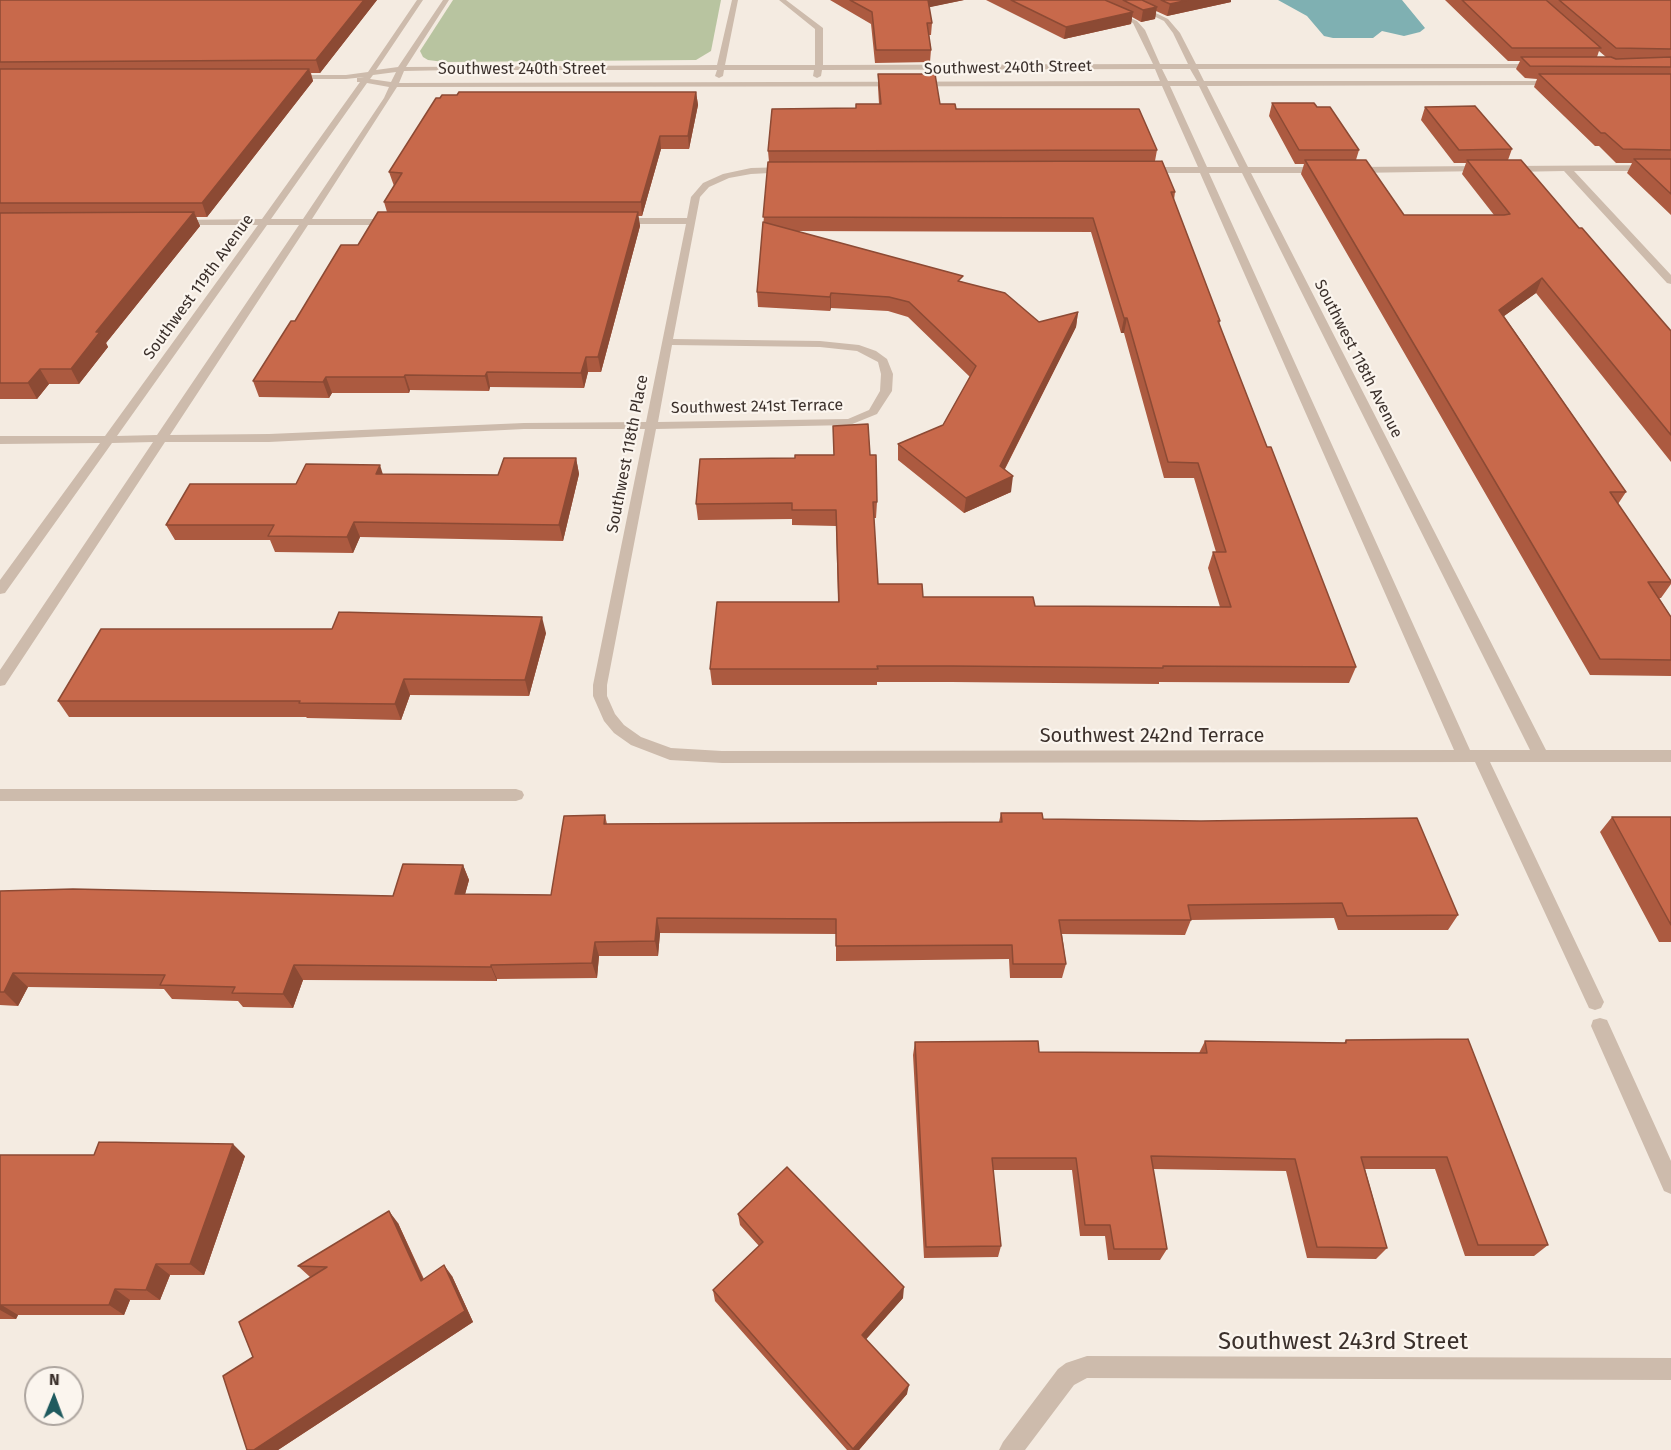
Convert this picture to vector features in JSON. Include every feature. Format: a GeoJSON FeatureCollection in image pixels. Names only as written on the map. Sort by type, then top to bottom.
{"type":"FeatureCollection","features":[{"type":"Feature","properties":{"kind":"street","name":"Southwest 119th Avenue"},"geometry":{"type":"LineString","coordinates":[[0,590],[265,222],[420,0]]}},
{"type":"Feature","properties":{"kind":"street"},"geometry":{"type":"LineString","coordinates":[[0,681],[388,98],[401,69],[446,0]]}},
{"type":"Feature","properties":{"kind":"street"},"geometry":{"type":"LineString","coordinates":[[718,85],[735,0]]}},
{"type":"Feature","properties":{"kind":"street"},"geometry":{"type":"LineString","coordinates":[[782,0],[819,28],[819,67],[816,85]]}},
{"type":"Feature","properties":{"kind":"street"},"geometry":{"type":"LineString","coordinates":[[1086,0],[1137,24],[1472,757],[1595,1002]]}},
{"type":"Feature","properties":{"kind":"street","name":"Southwest 118th Avenue"},"geometry":{"type":"LineString","coordinates":[[1123,0],[1169,23],[1541,756]]}},
{"type":"Feature","properties":{"kind":"street","name":"Southwest 240th Street"},"geometry":{"type":"LineString","coordinates":[[286,77],[367,77],[401,69],[1551,66]]}},
{"type":"Feature","properties":{"kind":"street","name":"Southwest 240th Street"},"geometry":{"type":"LineString","coordinates":[[367,77],[393,85],[1559,82]]}},
{"type":"Feature","properties":{"kind":"street"},"geometry":{"type":"LineString","coordinates":[[1340,170],[1671,168]]}},
{"type":"Feature","properties":{"kind":"street"},"geometry":{"type":"LineString","coordinates":[[1567,169],[1671,281]]}},
{"type":"Feature","properties":{"kind":"street","name":"Southwest 118th Place"},"geometry":{"type":"LineString","coordinates":[[636,741],[619,729],[609,717],[600,696],[600,685],[696,196],[700,190],[726,176],[752,171],[797,170]]}},
{"type":"Feature","properties":{"kind":"street"},"geometry":{"type":"LineString","coordinates":[[1139,170],[1328,170]]}},
{"type":"Feature","properties":{"kind":"street"},"geometry":{"type":"LineString","coordinates":[[612,221],[691,221]]}},
{"type":"Feature","properties":{"kind":"street"},"geometry":{"type":"LineString","coordinates":[[167,222],[405,222]]}},
{"type":"Feature","properties":{"kind":"street","name":"Southwest 241st Terrace"},"geometry":{"type":"LineString","coordinates":[[651,426],[813,425],[850,422],[873,412],[886,391],[887,374],[883,361],[859,348],[820,344],[666,342]]}},
{"type":"Feature","properties":{"kind":"street"},"geometry":{"type":"LineString","coordinates":[[0,440],[269,438],[524,426],[651,426]]}},
{"type":"Feature","properties":{"kind":"street","name":"Southwest 242nd Terrace"},"geometry":{"type":"LineString","coordinates":[[636,741],[670,754],[722,757],[1671,756]]}},
{"type":"Feature","properties":{"kind":"street"},"geometry":{"type":"LineString","coordinates":[[0,795],[516,795]]}},
{"type":"Feature","properties":{"kind":"street"},"geometry":{"type":"LineString","coordinates":[[1600,1026],[1671,1184]]}},
{"type":"Feature","properties":{"kind":"street","name":"Southwest 243rd Street"},"geometry":{"type":"LineString","coordinates":[[1011,1450],[1066,1377],[1074,1371],[1087,1368],[1671,1369]]}},
{"type":"Feature","properties":{"kind":"green space"},"geometry":{"type":"Polygon","coordinates":[[[453,0],[721,0],[711,51],[696,60],[444,62],[428,60],[420,51],[453,0]]]}},
{"type":"Feature","properties":{"kind":"water"},"geometry":{"type":"Polygon","coordinates":[[[1278,0],[1402,0],[1425,28],[1420,32],[1404,36],[1382,31],[1373,38],[1333,38],[1324,36],[1307,16],[1278,0]]]}},
{"type":"Feature","properties":{"kind":"building"},"geometry":{"type":"Polygon","coordinates":[[[0,0],[364,0],[316,60],[0,62],[0,0]]]}},
{"type":"Feature","properties":{"kind":"building"},"geometry":{"type":"Polygon","coordinates":[[[850,0],[928,0],[932,23],[927,23],[931,50],[876,50],[872,12],[850,0]]]}},
{"type":"Feature","properties":{"kind":"building"},"geometry":{"type":"Polygon","coordinates":[[[1011,0],[1105,0],[1133,12],[1066,27],[1011,0]]]}},
{"type":"Feature","properties":{"kind":"building"},"geometry":{"type":"Polygon","coordinates":[[[1123,0],[1142,0],[1157,7],[1143,10],[1123,0]]]}},
{"type":"Feature","properties":{"kind":"building"},"geometry":{"type":"Polygon","coordinates":[[[1161,0],[1188,0],[1170,4],[1161,0]]]}},
{"type":"Feature","properties":{"kind":"building"},"geometry":{"type":"Polygon","coordinates":[[[1462,0],[1546,0],[1601,48],[1512,48],[1462,0]]]}},
{"type":"Feature","properties":{"kind":"building"},"geometry":{"type":"Polygon","coordinates":[[[1559,0],[1671,0],[1671,49],[1616,48],[1559,0]]]}},
{"type":"Feature","properties":{"kind":"building"},"geometry":{"type":"Polygon","coordinates":[[[1521,57],[1611,57],[1616,59],[1671,57],[1671,67],[1530,66],[1521,57]]]}},
{"type":"Feature","properties":{"kind":"building"},"geometry":{"type":"Polygon","coordinates":[[[0,69],[309,69],[202,203],[0,203],[0,69]]]}},
{"type":"Feature","properties":{"kind":"building"},"geometry":{"type":"Polygon","coordinates":[[[878,74],[935,74],[940,104],[955,104],[956,109],[1139,109],[1157,150],[768,151],[772,109],[856,108],[856,104],[881,104],[878,74]]]}},
{"type":"Feature","properties":{"kind":"building"},"geometry":{"type":"Polygon","coordinates":[[[1539,74],[1671,74],[1671,150],[1623,149],[1605,133],[1601,133],[1539,74]]]}},
{"type":"Feature","properties":{"kind":"building"},"geometry":{"type":"Polygon","coordinates":[[[459,92],[696,92],[688,136],[660,136],[641,202],[384,202],[402,173],[389,172],[436,98],[442,95],[457,95],[459,92]]]}},
{"type":"Feature","properties":{"kind":"building"},"geometry":{"type":"Polygon","coordinates":[[[1272,103],[1314,103],[1317,107],[1330,107],[1359,150],[1299,150],[1272,103]]]}},
{"type":"Feature","properties":{"kind":"building"},"geometry":{"type":"Polygon","coordinates":[[[1475,106],[1512,149],[1459,150],[1425,107],[1475,106]]]}},
{"type":"Feature","properties":{"kind":"building"},"geometry":{"type":"Polygon","coordinates":[[[1634,159],[1671,159],[1671,194],[1634,159]]]}},
{"type":"Feature","properties":{"kind":"building"},"geometry":{"type":"Polygon","coordinates":[[[1305,160],[1366,160],[1404,215],[1504,215],[1510,214],[1467,160],[1521,160],[1671,331],[1671,435],[1542,278],[1499,310],[1626,492],[1610,492],[1671,581],[1648,582],[1671,617],[1671,660],[1600,659],[1305,160]]]}},
{"type":"Feature","properties":{"kind":"building"},"geometry":{"type":"Polygon","coordinates":[[[1162,161],[1175,192],[1171,192],[1220,321],[1218,321],[1267,447],[1271,447],[1356,667],[877,666],[878,669],[710,669],[717,602],[839,602],[836,510],[792,510],[792,503],[696,504],[700,459],[795,458],[795,455],[834,455],[833,426],[868,424],[870,455],[876,455],[877,502],[873,502],[878,584],[922,584],[923,597],[1033,597],[1035,606],[1231,607],[1213,552],[1226,552],[1198,463],[1168,462],[1127,318],[1124,318],[1093,218],[763,217],[768,162],[1162,161]]]}},
{"type":"Feature","properties":{"kind":"building"},"geometry":{"type":"Polygon","coordinates":[[[194,212],[96,332],[100,332],[71,369],[40,369],[28,383],[0,383],[0,213],[194,212]]]}},
{"type":"Feature","properties":{"kind":"building"},"geometry":{"type":"Polygon","coordinates":[[[378,212],[638,212],[598,357],[586,357],[581,373],[487,372],[485,376],[405,375],[404,377],[326,377],[323,382],[253,381],[291,321],[295,321],[341,245],[358,245],[378,212]]]}},
{"type":"Feature","properties":{"kind":"building"},"geometry":{"type":"Polygon","coordinates":[[[763,222],[963,276],[958,281],[1005,293],[1039,322],[1078,312],[1000,466],[1013,476],[966,498],[898,444],[943,425],[976,366],[909,302],[889,297],[831,293],[830,297],[757,292],[763,222]]]}},
{"type":"Feature","properties":{"kind":"building"},"geometry":{"type":"Polygon","coordinates":[[[504,458],[576,458],[559,525],[354,522],[347,537],[268,536],[274,525],[166,525],[190,484],[296,484],[306,464],[380,465],[376,474],[498,475],[504,458]]]}},
{"type":"Feature","properties":{"kind":"building"},"geometry":{"type":"Polygon","coordinates":[[[339,612],[542,617],[525,680],[404,679],[395,704],[299,703],[300,701],[58,701],[101,629],[332,629],[339,612]]]}},
{"type":"Feature","properties":{"kind":"building"},"geometry":{"type":"Polygon","coordinates":[[[1001,813],[1042,813],[1043,819],[1201,821],[1417,818],[1458,915],[1347,916],[1342,903],[1188,905],[1191,920],[1059,920],[1066,964],[1013,964],[1012,945],[836,946],[836,919],[657,918],[655,941],[595,942],[592,963],[491,965],[491,967],[294,965],[283,994],[232,993],[235,987],[160,985],[165,975],[13,973],[4,992],[0,992],[0,891],[73,889],[393,896],[403,864],[463,865],[455,894],[551,895],[564,816],[605,815],[604,824],[1002,822],[1001,813]]]}},
{"type":"Feature","properties":{"kind":"building"},"geometry":{"type":"Polygon","coordinates":[[[1612,817],[1671,817],[1671,925],[1612,817]]]}},
{"type":"Feature","properties":{"kind":"building"},"geometry":{"type":"Polygon","coordinates":[[[1468,1039],[1548,1245],[1478,1245],[1447,1157],[1361,1157],[1387,1248],[1317,1247],[1295,1159],[1151,1156],[1167,1249],[1114,1249],[1110,1225],[1085,1225],[1076,1158],[992,1158],[1001,1246],[926,1247],[915,1042],[1038,1041],[1039,1052],[1207,1053],[1205,1041],[1346,1043],[1346,1040],[1468,1039]]]}},
{"type":"Feature","properties":{"kind":"building"},"geometry":{"type":"Polygon","coordinates":[[[99,1142],[233,1144],[190,1264],[156,1264],[146,1290],[115,1289],[109,1305],[0,1305],[0,1155],[94,1155],[99,1142]]]}},
{"type":"Feature","properties":{"kind":"building"},"geometry":{"type":"Polygon","coordinates":[[[787,1167],[904,1287],[862,1335],[909,1385],[853,1449],[713,1290],[763,1242],[738,1214],[787,1167]]]}},
{"type":"Feature","properties":{"kind":"building"},"geometry":{"type":"Polygon","coordinates":[[[389,1211],[421,1281],[444,1265],[465,1311],[254,1450],[247,1450],[223,1376],[253,1357],[239,1322],[327,1267],[298,1266],[389,1211]]]}}]}
